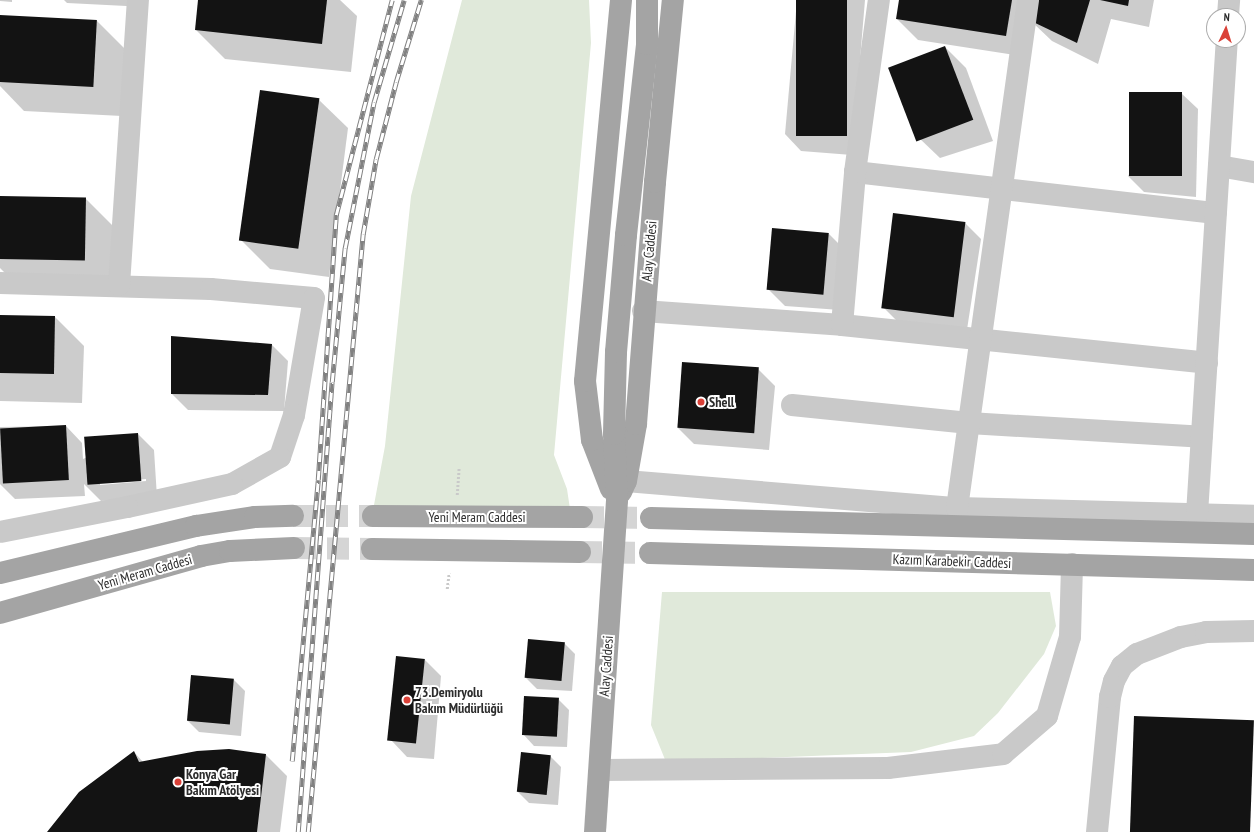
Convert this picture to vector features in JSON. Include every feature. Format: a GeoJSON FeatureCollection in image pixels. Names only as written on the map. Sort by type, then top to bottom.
{"type":"FeatureCollection","features":[{"type":"Feature","properties":{"kind":"main road"},"geometry":{"type":"LineString","coordinates":[[617,500],[602,471],[592,440],[585,381],[621,0]]}},
{"type":"Feature","properties":{"kind":"main road","name":"Alay Caddesi"},"geometry":{"type":"LineString","coordinates":[[595,832],[617,500],[614,434],[616,352],[626,235],[647,44],[647,0]]}},
{"type":"Feature","properties":{"kind":"main road","name":"Alay Caddesi"},"geometry":{"type":"LineString","coordinates":[[617,500],[626,481],[636,424],[643,311],[673,0]]}},
{"type":"Feature","properties":{"kind":"main road"},"geometry":{"type":"LineString","coordinates":[[0,573],[196,526],[255,517],[293,516]]}},
{"type":"Feature","properties":{"kind":"main road","name":"Yeni Meram Caddesi"},"geometry":{"type":"LineString","coordinates":[[373,516],[582,517]]}},
{"type":"Feature","properties":{"kind":"main road"},"geometry":{"type":"LineString","coordinates":[[651,518],[1254,534]]}},
{"type":"Feature","properties":{"kind":"main road","name":"Yeni Meram Caddesi"},"geometry":{"type":"LineString","coordinates":[[0,613],[201,556],[230,550],[294,548]]}},
{"type":"Feature","properties":{"kind":"main road"},"geometry":{"type":"LineString","coordinates":[[372,548],[580,552]]}},
{"type":"Feature","properties":{"kind":"main road","name":"Kazım Karabekir Caddesi"},"geometry":{"type":"LineString","coordinates":[[650,553],[1254,570]]}},
{"type":"Feature","properties":{"kind":"street"},"geometry":{"type":"LineString","coordinates":[[119,285],[138,0]]}},
{"type":"Feature","properties":{"kind":"street"},"geometry":{"type":"LineString","coordinates":[[842,325],[855,172],[879,0]]}},
{"type":"Feature","properties":{"kind":"street"},"geometry":{"type":"LineString","coordinates":[[957,508],[1028,0]]}},
{"type":"Feature","properties":{"kind":"street"},"geometry":{"type":"LineString","coordinates":[[1197,514],[1227,48]]}},
{"type":"Feature","properties":{"kind":"street"},"geometry":{"type":"LineString","coordinates":[[1220,166],[1254,172]]}},
{"type":"Feature","properties":{"kind":"street"},"geometry":{"type":"LineString","coordinates":[[855,172],[1216,213]]}},
{"type":"Feature","properties":{"kind":"street"},"geometry":{"type":"LineString","coordinates":[[0,282],[211,289],[314,298],[294,415],[280,457],[232,484],[127,508],[0,532]]}},
{"type":"Feature","properties":{"kind":"street"},"geometry":{"type":"LineString","coordinates":[[643,311],[842,325],[1207,363]]}},
{"type":"Feature","properties":{"kind":"street"},"geometry":{"type":"LineString","coordinates":[[792,405],[969,423],[1202,437]]}},
{"type":"Feature","properties":{"kind":"street"},"geometry":{"type":"LineString","coordinates":[[626,481],[957,508],[1254,516]]}},
{"type":"Feature","properties":{"kind":"street"},"geometry":{"type":"LineString","coordinates":[[600,770],[888,768],[1003,754],[1047,716],[1070,637],[1072,564]]}},
{"type":"Feature","properties":{"kind":"street"},"geometry":{"type":"LineString","coordinates":[[1098,832],[1110,697],[1114,681],[1122,666],[1137,654],[1181,637],[1206,632],[1254,631]]}},
{"type":"Feature","properties":{"kind":"path"},"geometry":{"type":"LineString","coordinates":[[457,498],[458,467]]}},
{"type":"Feature","properties":{"kind":"path"},"geometry":{"type":"LineString","coordinates":[[447,588],[449,570]]}},
{"type":"Feature","properties":{"kind":"green space"},"geometry":{"type":"Polygon","coordinates":[[[462,0],[589,0],[591,43],[554,455],[567,489],[570,509],[371,521],[385,446],[411,196],[462,0]]]}},
{"type":"Feature","properties":{"kind":"green space"},"geometry":{"type":"Polygon","coordinates":[[[662,592],[1050,592],[1056,626],[1044,654],[998,713],[974,736],[911,752],[666,762],[651,725],[662,592]]]}},
{"type":"Feature","properties":{"kind":"building"},"geometry":{"type":"Polygon","coordinates":[[[198,0],[327,0],[322,44],[195,30],[198,0]]]}},
{"type":"Feature","properties":{"kind":"building"},"geometry":{"type":"Polygon","coordinates":[[[796,0],[847,0],[847,136],[796,136],[796,0]]]}},
{"type":"Feature","properties":{"kind":"building"},"geometry":{"type":"Polygon","coordinates":[[[899,0],[1012,0],[1006,36],[896,19],[899,0]]]}},
{"type":"Feature","properties":{"kind":"building"},"geometry":{"type":"Polygon","coordinates":[[[1032,0],[1090,0],[1077,43],[1029,20],[1032,0]]]}},
{"type":"Feature","properties":{"kind":"building"},"geometry":{"type":"Polygon","coordinates":[[[1100,0],[1129,0],[1128,6],[1100,0]]]}},
{"type":"Feature","properties":{"kind":"building"},"geometry":{"type":"Polygon","coordinates":[[[0,15],[97,20],[93,87],[0,82],[0,15]]]}},
{"type":"Feature","properties":{"kind":"building"},"geometry":{"type":"Polygon","coordinates":[[[945,46],[973,120],[916,142],[888,68],[945,46]]]}},
{"type":"Feature","properties":{"kind":"building"},"geometry":{"type":"Polygon","coordinates":[[[260,90],[319,98],[298,249],[239,241],[260,90]]]}},
{"type":"Feature","properties":{"kind":"building"},"geometry":{"type":"Polygon","coordinates":[[[1129,92],[1182,92],[1182,176],[1129,176],[1129,92]]]}},
{"type":"Feature","properties":{"kind":"building"},"geometry":{"type":"Polygon","coordinates":[[[0,196],[86,198],[85,260],[0,259],[0,196]]]}},
{"type":"Feature","properties":{"kind":"building"},"geometry":{"type":"Polygon","coordinates":[[[893,213],[965,222],[954,317],[881,308],[893,213]]]}},
{"type":"Feature","properties":{"kind":"building"},"geometry":{"type":"Polygon","coordinates":[[[772,228],[829,233],[823,295],[767,290],[772,228]]]}},
{"type":"Feature","properties":{"kind":"building"},"geometry":{"type":"Polygon","coordinates":[[[0,315],[55,316],[54,374],[0,373],[0,315]]]}},
{"type":"Feature","properties":{"kind":"building"},"geometry":{"type":"Polygon","coordinates":[[[171,336],[272,344],[268,395],[171,394],[171,336]]]}},
{"type":"Feature","properties":{"kind":"building"},"geometry":{"type":"Polygon","coordinates":[[[682,362],[759,367],[754,433],[677,428],[682,362]]]}},
{"type":"Feature","properties":{"kind":"building"},"geometry":{"type":"Polygon","coordinates":[[[66,425],[69,480],[3,483],[0,428],[66,425]]]}},
{"type":"Feature","properties":{"kind":"building"},"geometry":{"type":"Polygon","coordinates":[[[138,433],[141,481],[87,485],[84,437],[138,433]]]}},
{"type":"Feature","properties":{"kind":"building"},"geometry":{"type":"Polygon","coordinates":[[[528,639],[565,642],[561,681],[525,678],[528,639]]]}},
{"type":"Feature","properties":{"kind":"building","name":"73.Demiryolu Bakım Müdürlüğü"},"geometry":{"type":"Polygon","coordinates":[[[396,656],[425,659],[416,744],[387,741],[396,656]]]}},
{"type":"Feature","properties":{"kind":"building"},"geometry":{"type":"Polygon","coordinates":[[[191,675],[234,679],[230,725],[187,721],[191,675]]]}},
{"type":"Feature","properties":{"kind":"building"},"geometry":{"type":"Polygon","coordinates":[[[524,696],[559,698],[557,737],[522,735],[524,696]]]}},
{"type":"Feature","properties":{"kind":"building"},"geometry":{"type":"Polygon","coordinates":[[[1134,716],[1254,720],[1250,832],[1130,832],[1134,716]]]}},
{"type":"Feature","properties":{"kind":"building","name":"Konya Gar Bakım Atölyesi"},"geometry":{"type":"Polygon","coordinates":[[[229,749],[266,754],[257,832],[47,832],[79,792],[134,751],[139,762],[197,751],[229,749]]]}},
{"type":"Feature","properties":{"kind":"building"},"geometry":{"type":"Polygon","coordinates":[[[521,752],[551,755],[547,795],[517,792],[521,752]]]}},
{"type":"Feature","properties":{"kind":"tunnel"},"geometry":{"type":"LineString","coordinates":[[293,516],[373,516]]}},
{"type":"Feature","properties":{"kind":"tunnel"},"geometry":{"type":"LineString","coordinates":[[582,517],[651,518]]}},
{"type":"Feature","properties":{"kind":"tunnel"},"geometry":{"type":"LineString","coordinates":[[294,548],[372,549]]}},
{"type":"Feature","properties":{"kind":"tunnel"},"geometry":{"type":"LineString","coordinates":[[580,552],[650,553]]}},
{"type":"Feature","properties":{"kind":"railway"},"geometry":{"type":"LineString","coordinates":[[292,761],[318,480],[336,215],[392,0]]}},
{"type":"Feature","properties":{"kind":"railway"},"geometry":{"type":"LineString","coordinates":[[298,832],[332,382],[345,248],[374,102],[404,0]]}},
{"type":"Feature","properties":{"kind":"railway"},"geometry":{"type":"LineString","coordinates":[[308,832],[363,234],[376,159],[396,82],[421,0]]}},
{"type":"Feature","properties":{"kind":"place","name":"Shell"},"geometry":{"type":"Point","coordinates":[701,402]}},
{"type":"Feature","properties":{"kind":"place","name":"73.Demiryolu Bakım Müdürlüğü"},"geometry":{"type":"Point","coordinates":[407,700]}},
{"type":"Feature","properties":{"kind":"place","name":"Konya Gar Bakım Atölyesi"},"geometry":{"type":"Point","coordinates":[178,782]}}]}
